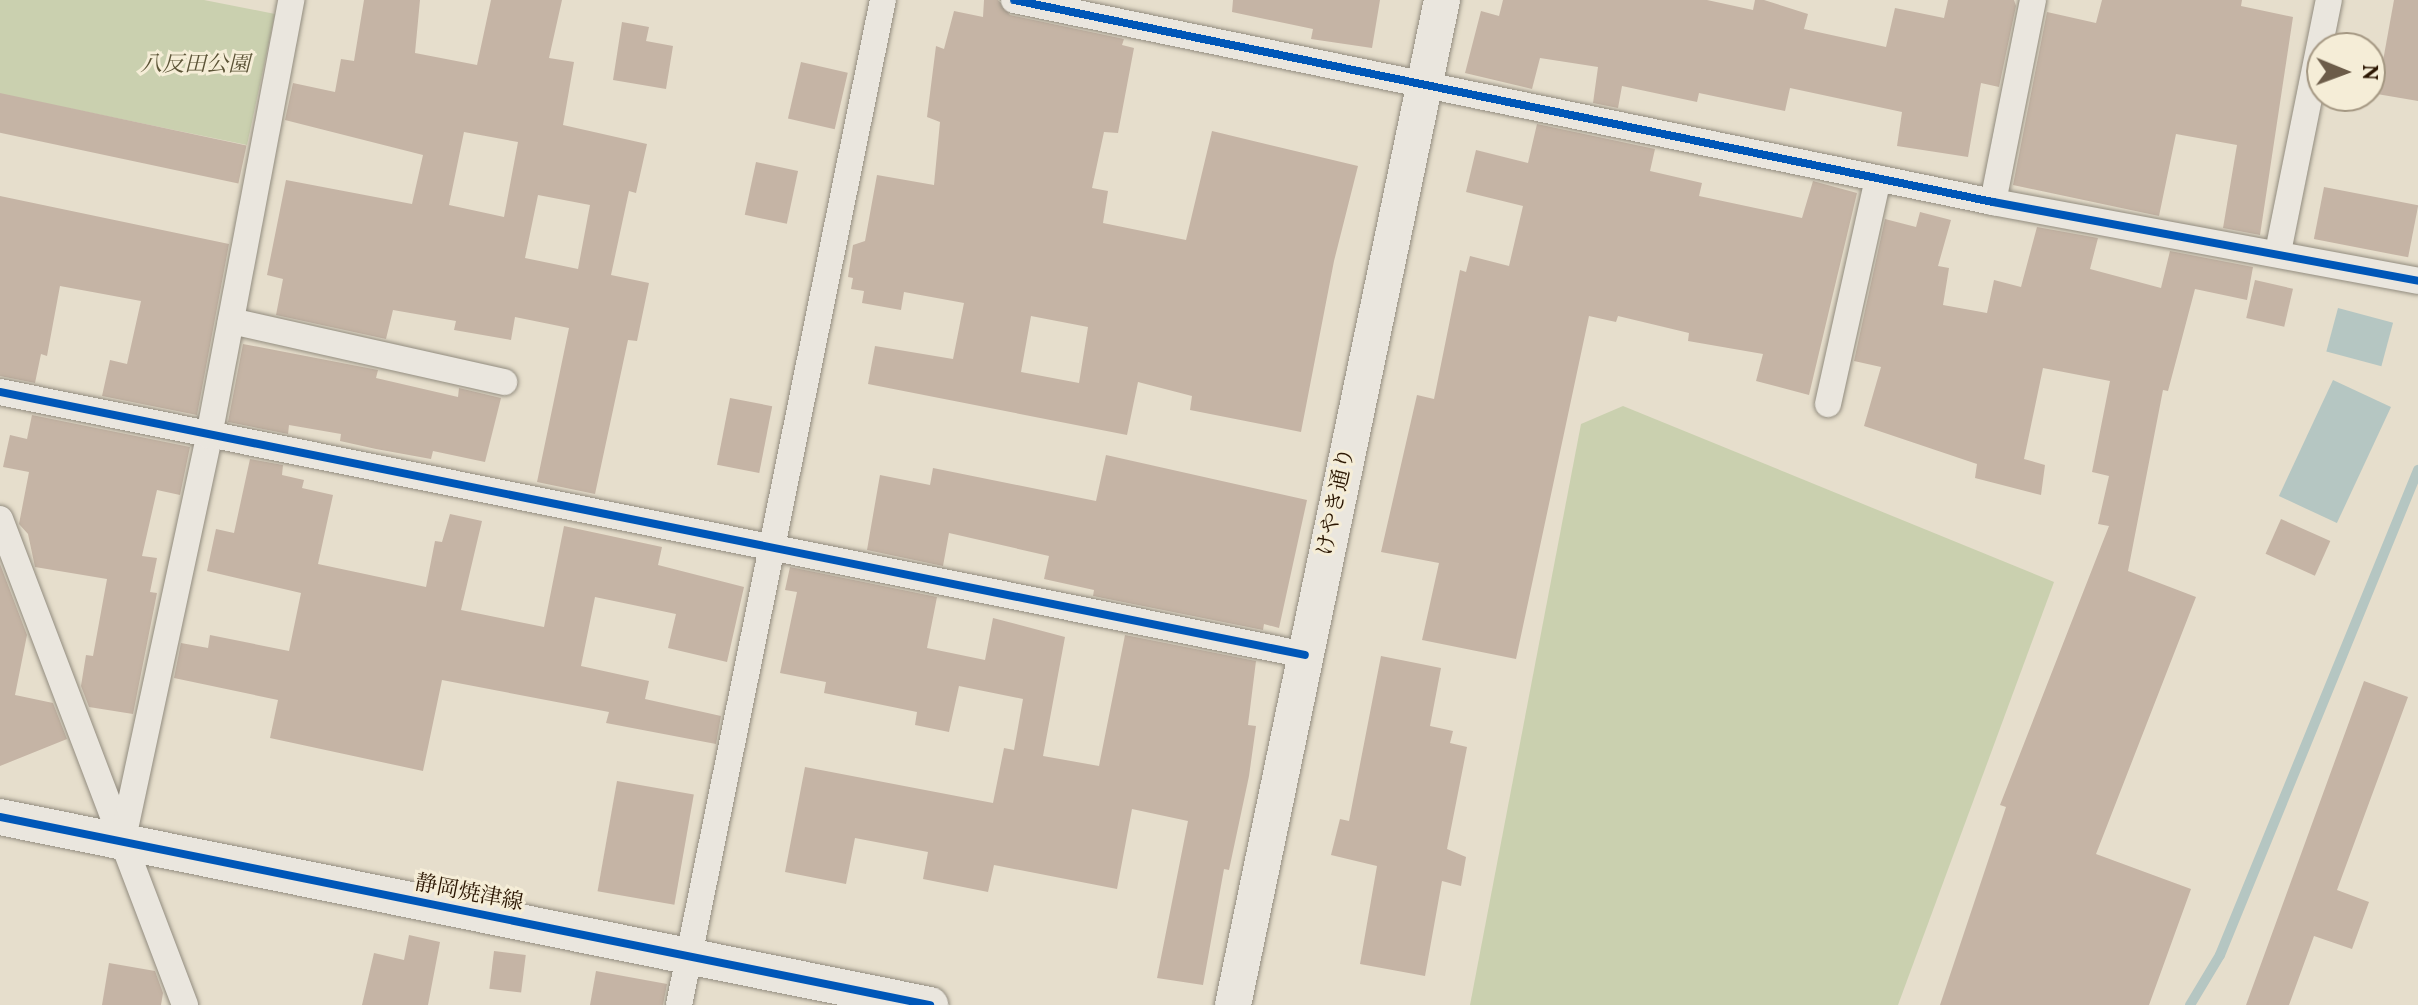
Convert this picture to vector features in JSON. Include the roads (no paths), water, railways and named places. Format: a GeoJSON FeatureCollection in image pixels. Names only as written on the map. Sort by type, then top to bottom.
{"type":"FeatureCollection","features":[{"type":"Feature","properties":{"kind":"street"},"geometry":{"type":"LineString","coordinates":[[122,843],[209,436],[291,0]]}},
{"type":"Feature","properties":{"kind":"street"},"geometry":{"type":"LineString","coordinates":[[679,1005],[883,0]]}},
{"type":"Feature","properties":{"kind":"street"},"geometry":{"type":"LineString","coordinates":[[1014,0],[1140,11],[1424,83],[1993,202],[2278,252],[2418,281]]}},
{"type":"Feature","properties":{"kind":"street","name":"けやき通り"},"geometry":{"type":"LineString","coordinates":[[1233,1005],[1442,0]]}},
{"type":"Feature","properties":{"kind":"street"},"geometry":{"type":"LineString","coordinates":[[1993,202],[2033,0]]}},
{"type":"Feature","properties":{"kind":"street"},"geometry":{"type":"LineString","coordinates":[[2278,252],[2329,0]]}},
{"type":"Feature","properties":{"kind":"street"},"geometry":{"type":"LineString","coordinates":[[1828,404],[1878,178]]}},
{"type":"Feature","properties":{"kind":"street"},"geometry":{"type":"LineString","coordinates":[[231,321],[504,382]]}},
{"type":"Feature","properties":{"kind":"street"},"geometry":{"type":"LineString","coordinates":[[0,392],[1305,655]]}},
{"type":"Feature","properties":{"kind":"street"},"geometry":{"type":"LineString","coordinates":[[0,519],[185,1005]]}},
{"type":"Feature","properties":{"kind":"street","name":"静岡焼津線"},"geometry":{"type":"LineString","coordinates":[[0,817],[930,1005]]}},
{"type":"Feature","properties":{"kind":"waterway"},"geometry":{"type":"LineString","coordinates":[[2190,1005],[2220,955],[2418,470]]}},
{"type":"Feature","properties":{"kind":"park label","name":"八反田公園"},"geometry":{"type":"Point","coordinates":[195,66]}}]}
